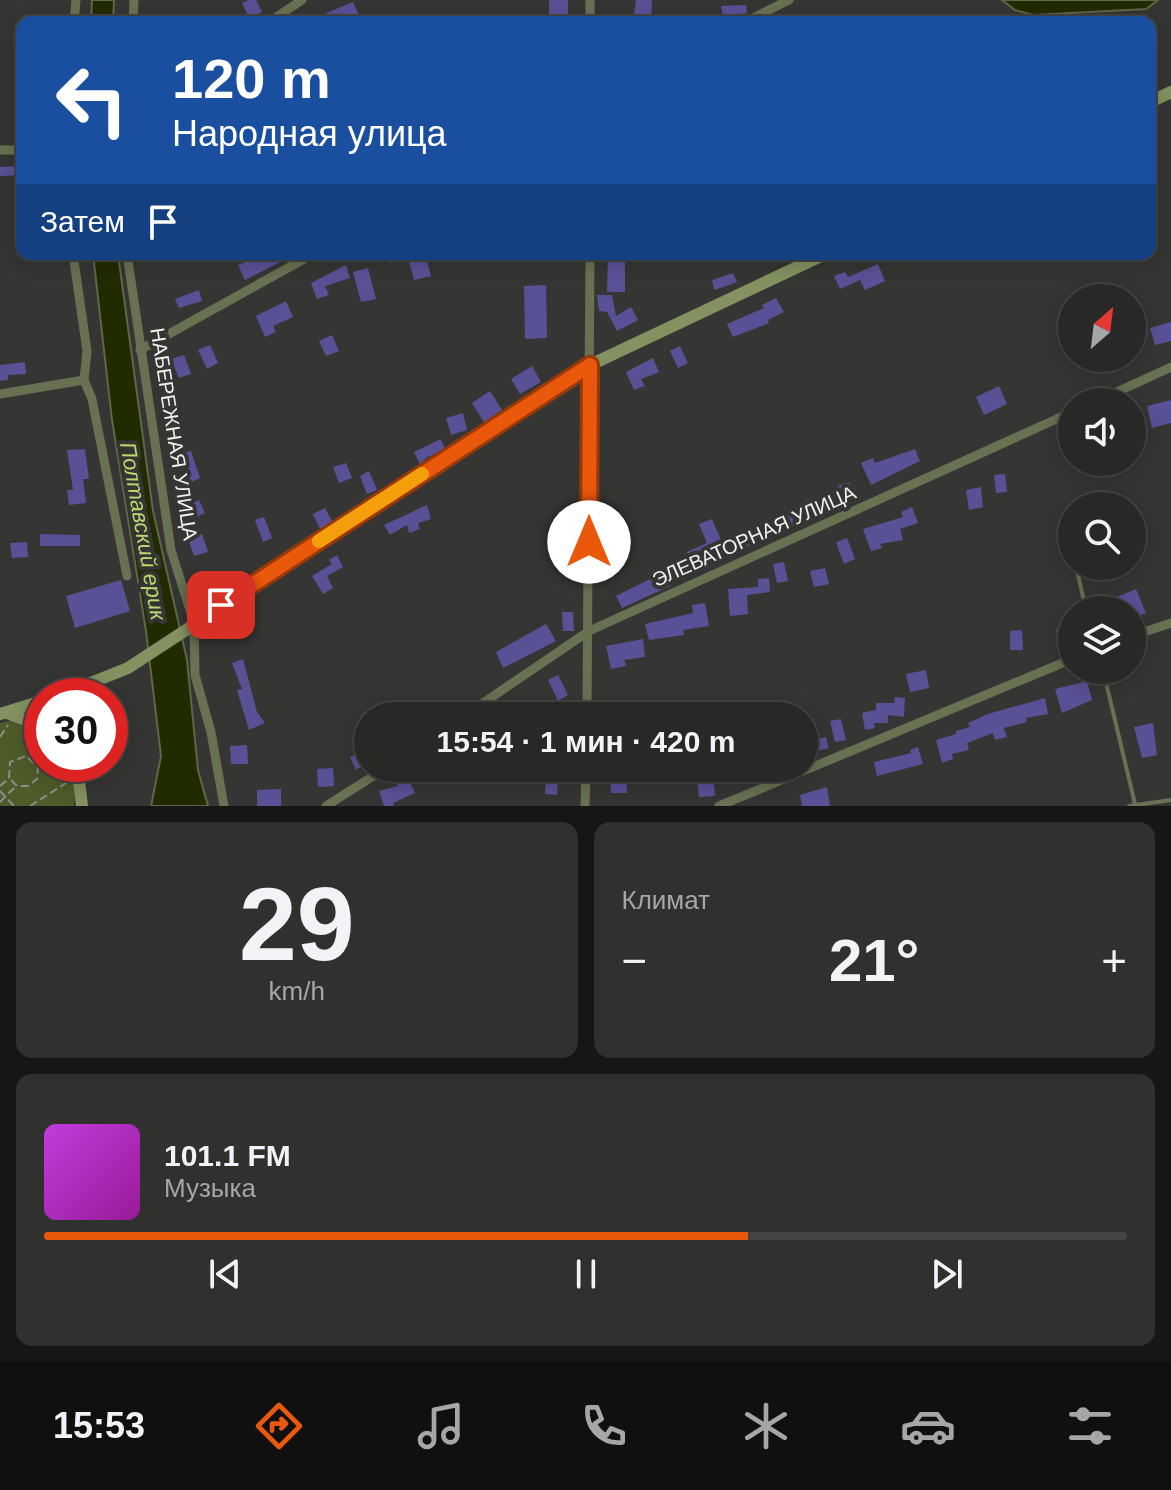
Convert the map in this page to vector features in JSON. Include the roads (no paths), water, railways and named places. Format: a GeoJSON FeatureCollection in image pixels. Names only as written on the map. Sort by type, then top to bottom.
{"type":"FeatureCollection","features":[{"type":"Feature","properties":{"kind":"main road"},"geometry":{"type":"LineString","coordinates":[[106,678],[128,668],[590,365],[812,260]]}},
{"type":"Feature","properties":{"kind":"main road"},"geometry":{"type":"LineString","coordinates":[[4,714],[24,707]]}},
{"type":"Feature","properties":{"kind":"main road"},"geometry":{"type":"LineString","coordinates":[[4,714],[24,721]]}},
{"type":"Feature","properties":{"kind":"main road"},"geometry":{"type":"LineString","coordinates":[[78,782],[82,806]]}},
{"type":"Feature","properties":{"kind":"street"},"geometry":{"type":"LineString","coordinates":[[278,16],[302,0]]}},
{"type":"Feature","properties":{"kind":"street"},"geometry":{"type":"LineString","coordinates":[[757,16],[789,0]]}},
{"type":"Feature","properties":{"kind":"street"},"geometry":{"type":"LineString","coordinates":[[74,260],[87,351],[84,380],[92,399],[127,576]]}},
{"type":"Feature","properties":{"kind":"street","name":"НАБЕРЕЖНАЯ УЛИЦА"},"geometry":{"type":"LineString","coordinates":[[128,260],[171,550],[194,623],[195,675],[211,732],[224,806]]}},
{"type":"Feature","properties":{"kind":"street"},"geometry":{"type":"LineString","coordinates":[[140,350],[302,260]]}},
{"type":"Feature","properties":{"kind":"street"},"geometry":{"type":"LineString","coordinates":[[587,702],[590,260]]}},
{"type":"Feature","properties":{"kind":"street"},"geometry":{"type":"LineString","coordinates":[[1125,388],[1171,367]]}},
{"type":"Feature","properties":{"kind":"street"},"geometry":{"type":"LineString","coordinates":[[0,394],[84,380]]}},
{"type":"Feature","properties":{"kind":"street","name":"ЭЛЕВАТОРНАЯ УЛИЦА"},"geometry":{"type":"LineString","coordinates":[[485,702],[589,631],[1058,418]]}},
{"type":"Feature","properties":{"kind":"street"},"geometry":{"type":"LineString","coordinates":[[1146,631],[1171,623]]}},
{"type":"Feature","properties":{"kind":"street"},"geometry":{"type":"LineString","coordinates":[[719,806],[1058,665]]}},
{"type":"Feature","properties":{"kind":"street"},"geometry":{"type":"LineString","coordinates":[[326,806],[364,782]]}},
{"type":"Feature","properties":{"kind":"street"},"geometry":{"type":"LineString","coordinates":[[585,806],[586,782]]}},
{"type":"Feature","properties":{"kind":"lane"},"geometry":{"type":"LineString","coordinates":[[1106,684],[1132,805],[1171,800]]}},
{"type":"Feature","properties":{"kind":"water"},"geometry":{"type":"Polygon","coordinates":[[[92,0],[114,0],[113,16],[91,16],[92,0]]]}},
{"type":"Feature","properties":{"kind":"water"},"geometry":{"type":"Polygon","coordinates":[[[1002,0],[1158,0],[1146,9],[1033,15],[1015,10],[1002,0]]]}},
{"type":"Feature","properties":{"kind":"water","name":"Полтавский ерик"},"geometry":{"type":"Polygon","coordinates":[[[94,260],[119,260],[153,511],[187,660],[198,770],[208,806],[151,806],[161,756],[146,631],[112,420],[94,260]]]}}]}
